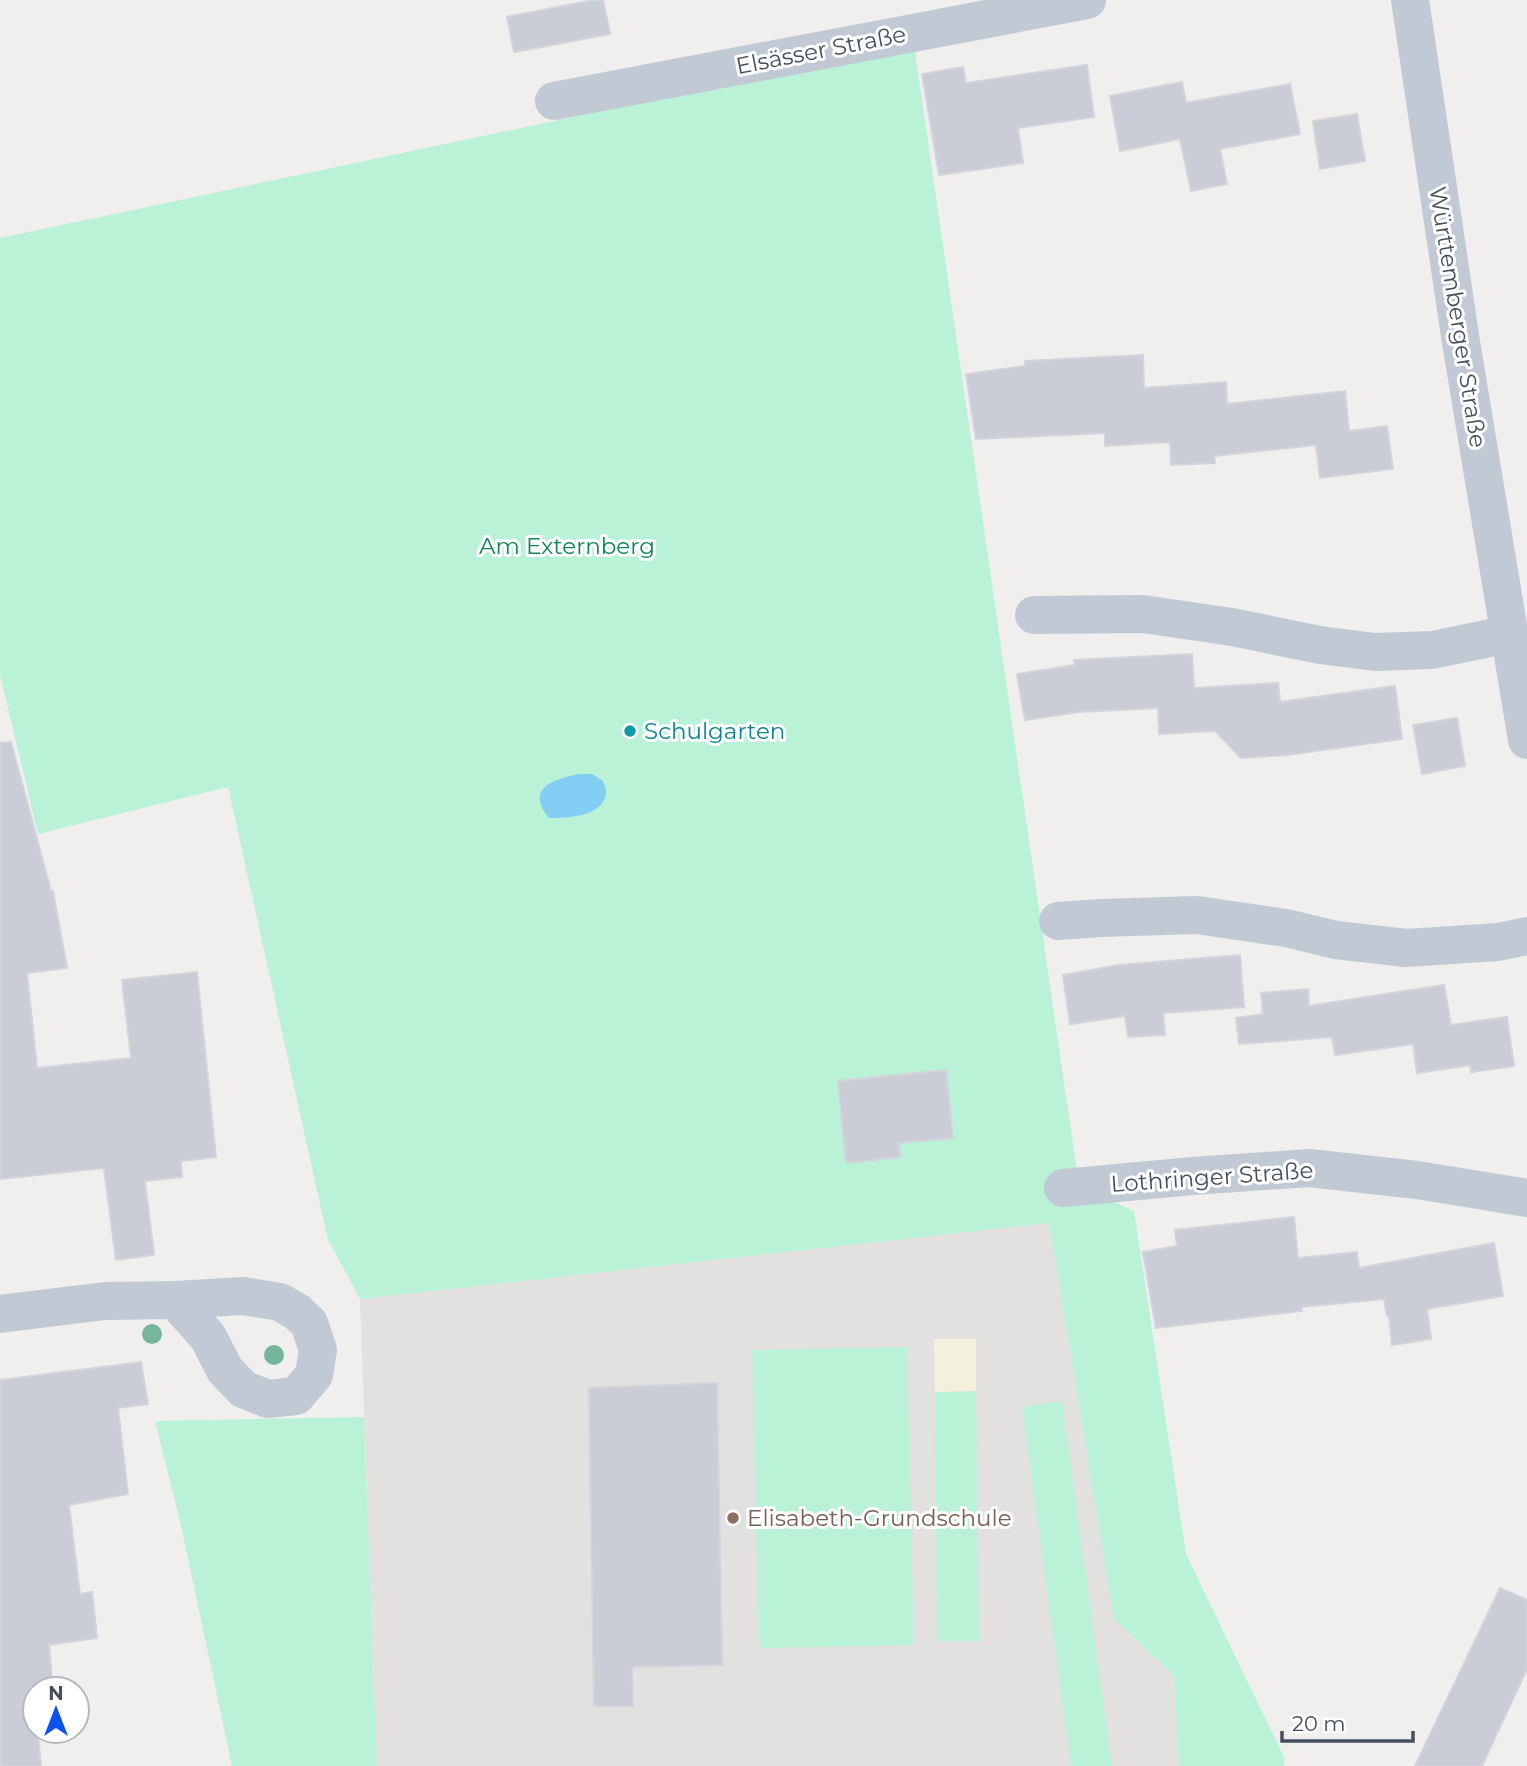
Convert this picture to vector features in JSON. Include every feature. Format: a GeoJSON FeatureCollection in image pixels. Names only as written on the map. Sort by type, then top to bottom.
{"type":"FeatureCollection","features":[{"type":"Feature","properties":{"kind":"street","name":"Elsässer Straße"},"geometry":{"type":"LineString","coordinates":[[554,101],[1087,0]]}},
{"type":"Feature","properties":{"kind":"street","name":"Württemberger Straße"},"geometry":{"type":"LineString","coordinates":[[1409,0],[1461,342],[1527,740]]}},
{"type":"Feature","properties":{"kind":"street"},"geometry":{"type":"LineString","coordinates":[[1034,615],[1143,614],[1375,652],[1432,650],[1510,634]]}},
{"type":"Feature","properties":{"kind":"street"},"geometry":{"type":"LineString","coordinates":[[1058,921],[1197,915],[1286,928],[1336,940],[1406,948],[1498,942],[1527,936]]}},
{"type":"Feature","properties":{"kind":"street","name":"Lothringer Straße"},"geometry":{"type":"LineString","coordinates":[[1063,1188],[1309,1168],[1417,1180],[1527,1198]]}},
{"type":"Feature","properties":{"kind":"street"},"geometry":{"type":"LineString","coordinates":[[0,1314],[105,1301],[175,1300]]}},
{"type":"Feature","properties":{"kind":"shaded area","name":"Elisabeth-Grundschule"},"geometry":{"type":"Polygon","coordinates":[[[1049,1223],[1114,1619],[1174,1676],[1179,1766],[377,1766],[360,1299],[1049,1223]]]}},
{"type":"Feature","properties":{"kind":"green space","name":"Am Externberg"},"geometry":{"type":"Polygon","coordinates":[[[914,45],[1079,1186],[1134,1211],[1186,1554],[1284,1757],[1284,1766],[1179,1766],[1174,1676],[1114,1619],[1049,1223],[360,1299],[328,1240],[228,787],[38,834],[0,675],[0,238],[914,45]]]}},
{"type":"Feature","properties":{"kind":"green space"},"geometry":{"type":"Polygon","coordinates":[[[907,1347],[914,1645],[759,1648],[752,1350],[907,1347]]]}},
{"type":"Feature","properties":{"kind":"green space"},"geometry":{"type":"Polygon","coordinates":[[[976,1391],[979,1641],[937,1641],[935,1392],[976,1391]]]}},
{"type":"Feature","properties":{"kind":"green space"},"geometry":{"type":"Polygon","coordinates":[[[1062,1401],[1112,1766],[1071,1766],[1022,1407],[1062,1401]]]}},
{"type":"Feature","properties":{"kind":"green space"},"geometry":{"type":"Polygon","coordinates":[[[364,1417],[377,1766],[232,1766],[180,1521],[155,1421],[364,1417]]]}},
{"type":"Feature","properties":{"kind":"sand"},"geometry":{"type":"Polygon","coordinates":[[[934,1339],[976,1339],[976,1391],[935,1392],[934,1339]]]}},
{"type":"Feature","properties":{"kind":"water"},"geometry":{"type":"Polygon","coordinates":[[[579,774],[592,774],[603,781],[606,791],[604,800],[599,807],[584,814],[549,818],[540,800],[545,787],[552,782],[579,774]]]}},
{"type":"Feature","properties":{"kind":"building"},"geometry":{"type":"Polygon","coordinates":[[[603,0],[610,34],[514,52],[507,17],[603,0]]]}},
{"type":"Feature","properties":{"kind":"building"},"geometry":{"type":"Polygon","coordinates":[[[1087,65],[1094,117],[1018,128],[1023,163],[939,175],[922,74],[963,67],[966,83],[1087,65]]]}},
{"type":"Feature","properties":{"kind":"building"},"geometry":{"type":"Polygon","coordinates":[[[1182,82],[1186,103],[1290,84],[1300,134],[1220,149],[1227,184],[1191,191],[1180,139],[1120,151],[1110,96],[1182,82]]]}},
{"type":"Feature","properties":{"kind":"building"},"geometry":{"type":"Polygon","coordinates":[[[1357,114],[1365,161],[1320,169],[1313,121],[1357,114]]]}},
{"type":"Feature","properties":{"kind":"building"},"geometry":{"type":"Polygon","coordinates":[[[1143,355],[1144,388],[1226,382],[1227,404],[1345,391],[1349,431],[1387,426],[1393,469],[1320,478],[1316,445],[1214,456],[1215,463],[1171,465],[1170,442],[1105,446],[1105,433],[976,439],[966,374],[1025,366],[1025,361],[1143,355]]]}},
{"type":"Feature","properties":{"kind":"building"},"geometry":{"type":"Polygon","coordinates":[[[1192,654],[1194,688],[1278,683],[1280,702],[1395,686],[1402,739],[1287,755],[1241,758],[1215,731],[1159,734],[1158,708],[1079,712],[1025,720],[1017,674],[1075,665],[1074,660],[1192,654]]]}},
{"type":"Feature","properties":{"kind":"building"},"geometry":{"type":"Polygon","coordinates":[[[1457,718],[1465,766],[1422,774],[1413,725],[1457,718]]]}},
{"type":"Feature","properties":{"kind":"building"},"geometry":{"type":"Polygon","coordinates":[[[11,742],[53,891],[67,968],[27,973],[37,1068],[131,1058],[122,980],[197,972],[216,1157],[181,1161],[182,1177],[145,1181],[154,1255],[116,1260],[104,1168],[0,1179],[0,743],[11,742]]]}},
{"type":"Feature","properties":{"kind":"building"},"geometry":{"type":"Polygon","coordinates":[[[1240,955],[1244,1007],[1163,1013],[1165,1035],[1128,1037],[1125,1016],[1070,1024],[1063,975],[1119,965],[1240,955]]]}},
{"type":"Feature","properties":{"kind":"building"},"geometry":{"type":"Polygon","coordinates":[[[1444,985],[1451,1025],[1507,1017],[1514,1066],[1471,1072],[1470,1065],[1417,1073],[1413,1044],[1335,1055],[1332,1037],[1239,1044],[1236,1018],[1263,1014],[1261,993],[1308,989],[1309,1006],[1444,985]]]}},
{"type":"Feature","properties":{"kind":"building"},"geometry":{"type":"Polygon","coordinates":[[[946,1070],[953,1138],[899,1143],[900,1157],[846,1163],[838,1081],[946,1070]]]}},
{"type":"Feature","properties":{"kind":"building"},"geometry":{"type":"Polygon","coordinates":[[[1294,1217],[1298,1258],[1357,1252],[1359,1268],[1494,1243],[1503,1296],[1427,1309],[1431,1339],[1392,1345],[1384,1299],[1301,1307],[1302,1311],[1156,1328],[1143,1252],[1177,1246],[1175,1230],[1294,1217]]]}},
{"type":"Feature","properties":{"kind":"building"},"geometry":{"type":"Polygon","coordinates":[[[141,1362],[148,1404],[118,1408],[128,1494],[69,1505],[80,1594],[92,1592],[97,1638],[49,1645],[52,1675],[21,1675],[21,1745],[39,1745],[41,1766],[0,1766],[0,1380],[141,1362]]]}},
{"type":"Feature","properties":{"kind":"building"},"geometry":{"type":"Polygon","coordinates":[[[717,1383],[722,1665],[632,1667],[633,1706],[594,1706],[589,1388],[717,1383]]]}},
{"type":"Feature","properties":{"kind":"building"},"geometry":{"type":"Polygon","coordinates":[[[1500,1588],[1527,1600],[1527,1669],[1482,1766],[1415,1766],[1500,1588]]]}},
{"type":"Feature","properties":{"kind":"place","name":"Schulgarten"},"geometry":{"type":"Point","coordinates":[630,731]}},
{"type":"Feature","properties":{"kind":"place","name":"Elisabeth-Grundschule"},"geometry":{"type":"Point","coordinates":[733,1518]}}]}
